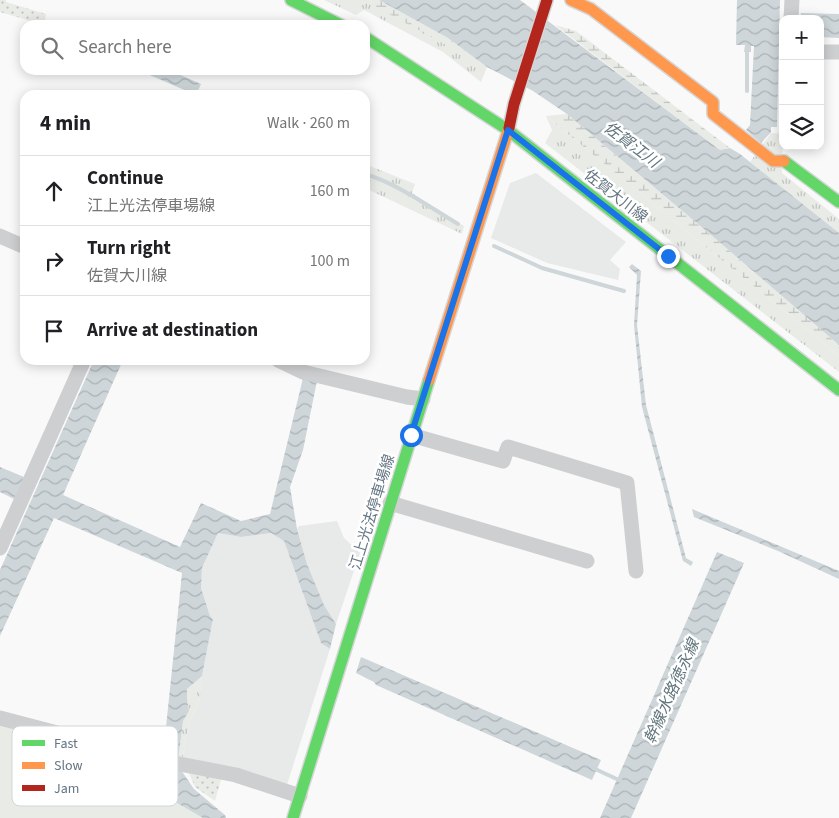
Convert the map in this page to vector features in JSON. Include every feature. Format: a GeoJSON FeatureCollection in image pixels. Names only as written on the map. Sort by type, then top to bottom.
{"type":"FeatureCollection","features":[{"type":"Feature","properties":{"kind":"main road"},"geometry":{"type":"LineString","coordinates":[[290,0],[331,20]]}},
{"type":"Feature","properties":{"kind":"main road","name":"江上光法停車場線"},"geometry":{"type":"LineString","coordinates":[[293,818],[547,0]]}},
{"type":"Feature","properties":{"kind":"main road"},"geometry":{"type":"LineString","coordinates":[[571,0],[591,9],[713,102],[713,114],[773,161],[787,154],[839,202]]}},
{"type":"Feature","properties":{"kind":"main road","name":"佐賀大川線"},"geometry":{"type":"LineString","coordinates":[[370,40],[508,130],[839,390]]}},
{"type":"Feature","properties":{"kind":"street"},"geometry":{"type":"LineString","coordinates":[[791,15],[792,0]]}},
{"type":"Feature","properties":{"kind":"street"},"geometry":{"type":"LineString","coordinates":[[824,52],[839,52]]}},
{"type":"Feature","properties":{"kind":"street"},"geometry":{"type":"LineString","coordinates":[[0,236],[20,245]]}},
{"type":"Feature","properties":{"kind":"street"},"geometry":{"type":"LineString","coordinates":[[0,548],[82,365]]}},
{"type":"Feature","properties":{"kind":"street"},"geometry":{"type":"LineString","coordinates":[[289,365],[304,372],[407,397],[423,399]]}},
{"type":"Feature","properties":{"kind":"street"},"geometry":{"type":"LineString","coordinates":[[411,435],[503,462],[508,447],[627,483],[636,571]]}},
{"type":"Feature","properties":{"kind":"street"},"geometry":{"type":"LineString","coordinates":[[390,503],[587,561]]}},
{"type":"Feature","properties":{"kind":"street"},"geometry":{"type":"LineString","coordinates":[[0,718],[31,726]]}},
{"type":"Feature","properties":{"kind":"street"},"geometry":{"type":"LineString","coordinates":[[178,763],[236,775],[300,796]]}},
{"type":"Feature","properties":{"kind":"shaded area"},"geometry":{"type":"Polygon","coordinates":[[[536,173],[626,242],[610,260],[620,269],[618,280],[547,263],[491,238],[510,183],[536,173]]]}},
{"type":"Feature","properties":{"kind":"shaded area"},"geometry":{"type":"Polygon","coordinates":[[[337,521],[344,538],[360,553],[336,624],[324,605],[307,564],[297,529],[299,526],[337,521]]]}},
{"type":"Feature","properties":{"kind":"shaded area"},"geometry":{"type":"Polygon","coordinates":[[[218,533],[241,537],[271,533],[284,541],[321,643],[330,649],[286,788],[182,760],[189,725],[200,699],[202,676],[213,619],[210,616],[201,588],[202,568],[218,533]]]}},
{"type":"Feature","properties":{"kind":"green space"},"geometry":{"type":"Polygon","coordinates":[[[0,0],[6,0],[6,2],[46,14],[45,20],[27,20],[0,12],[0,0]]]}},
{"type":"Feature","properties":{"kind":"green space"},"geometry":{"type":"Polygon","coordinates":[[[324,0],[379,0],[487,67],[481,82],[443,52],[364,10],[356,15],[324,0]]]}},
{"type":"Feature","properties":{"kind":"green space"},"geometry":{"type":"Polygon","coordinates":[[[363,0],[379,0],[448,38],[487,67],[363,0]]]}},
{"type":"Feature","properties":{"kind":"green space"},"geometry":{"type":"Polygon","coordinates":[[[555,25],[576,31],[730,148],[720,150],[555,25]]]}},
{"type":"Feature","properties":{"kind":"green space"},"geometry":{"type":"Polygon","coordinates":[[[567,114],[839,345],[839,356],[546,116],[567,114]]]}},
{"type":"Feature","properties":{"kind":"green space"},"geometry":{"type":"Polygon","coordinates":[[[546,116],[839,356],[839,372],[545,143],[552,130],[546,116]]]}},
{"type":"Feature","properties":{"kind":"green space"},"geometry":{"type":"Polygon","coordinates":[[[771,133],[779,134],[779,150],[783,150],[782,173],[839,219],[839,233],[750,162],[771,133]]]}},
{"type":"Feature","properties":{"kind":"green space"},"geometry":{"type":"Polygon","coordinates":[[[370,166],[415,184],[412,193],[464,226],[462,234],[370,190],[370,166]]]}},
{"type":"Feature","properties":{"kind":"green space"},"geometry":{"type":"Polygon","coordinates":[[[202,676],[200,699],[189,725],[182,760],[178,760],[183,721],[189,711],[187,689],[202,676]]]}},
{"type":"Feature","properties":{"kind":"green space"},"geometry":{"type":"Polygon","coordinates":[[[0,724],[12,727],[12,806],[178,806],[178,804],[203,818],[0,818],[0,724]]]}},
{"type":"Feature","properties":{"kind":"green space"},"geometry":{"type":"Polygon","coordinates":[[[187,769],[222,776],[215,801],[195,787],[187,769]]]}},
{"type":"Feature","properties":{"kind":"water","name":"佐賀江川"},"geometry":{"type":"Polygon","coordinates":[[[379,0],[520,0],[720,150],[730,148],[740,154],[839,233],[839,345],[567,114],[533,91],[487,67],[448,38],[379,0]]]}},
{"type":"Feature","properties":{"kind":"water"},"geometry":{"type":"Polygon","coordinates":[[[737,0],[780,0],[777,127],[771,127],[771,132],[761,143],[746,130],[750,125],[754,46],[751,46],[751,52],[744,52],[745,45],[736,45],[737,0]]]}},
{"type":"Feature","properties":{"kind":"water"},"geometry":{"type":"Polygon","coordinates":[[[801,13],[839,14],[839,38],[824,37],[824,15],[801,15],[801,13]]]}},
{"type":"Feature","properties":{"kind":"water"},"geometry":{"type":"Polygon","coordinates":[[[150,75],[180,75],[201,84],[198,90],[184,90],[150,75]]]}},
{"type":"Feature","properties":{"kind":"water"},"geometry":{"type":"Polygon","coordinates":[[[632,264],[641,271],[637,325],[646,405],[686,558],[693,562],[691,566],[683,561],[642,407],[634,325],[637,275],[629,267],[632,264]]]}},
{"type":"Feature","properties":{"kind":"water"},"geometry":{"type":"Polygon","coordinates":[[[92,365],[121,365],[63,495],[180,547],[201,503],[241,521],[270,514],[303,378],[317,381],[303,450],[290,487],[297,529],[307,564],[324,605],[336,624],[330,649],[321,643],[284,541],[271,533],[241,537],[218,533],[202,568],[201,588],[210,616],[213,619],[202,676],[187,689],[189,711],[183,721],[178,760],[178,726],[166,726],[182,573],[54,518],[0,636],[0,570],[92,365]]]}},
{"type":"Feature","properties":{"kind":"water"},"geometry":{"type":"Polygon","coordinates":[[[0,467],[24,477],[14,499],[0,492],[0,467]]]}},
{"type":"Feature","properties":{"kind":"water"},"geometry":{"type":"Polygon","coordinates":[[[692,509],[839,571],[839,579],[778,551],[694,517],[692,509]]]}},
{"type":"Feature","properties":{"kind":"water"},"geometry":{"type":"Polygon","coordinates":[[[717,552],[744,563],[631,818],[600,818],[717,552]]]}},
{"type":"Feature","properties":{"kind":"water"},"geometry":{"type":"Polygon","coordinates":[[[361,657],[601,760],[592,780],[376,685],[374,682],[356,673],[361,657]]]}},
{"type":"Feature","properties":{"kind":"water"},"geometry":{"type":"Polygon","coordinates":[[[178,760],[179,767],[194,789],[225,815],[226,818],[203,818],[178,804],[178,760]]]}},
{"type":"Feature","properties":{"kind":"waterway","name":"幹線水路徳永線"},"geometry":{"type":"LineString","coordinates":[[747,49],[747,91]]}},
{"type":"Feature","properties":{"kind":"waterway"},"geometry":{"type":"LineString","coordinates":[[370,176],[401,189],[458,224]]}},
{"type":"Feature","properties":{"kind":"waterway"},"geometry":{"type":"LineString","coordinates":[[494,246],[542,268],[624,291]]}},
{"type":"Feature","properties":{"kind":"waterway"},"geometry":{"type":"LineString","coordinates":[[593,768],[621,781]]}},
{"type":"Feature","properties":{"kind":"traffic: fast"},"geometry":{"type":"LineString","coordinates":[[291,0],[331,20]]}},
{"type":"Feature","properties":{"kind":"traffic: fast"},"geometry":{"type":"LineString","coordinates":[[370,40],[508,130],[839,390]]}},
{"type":"Feature","properties":{"kind":"traffic: fast"},"geometry":{"type":"LineString","coordinates":[[784,161],[839,202]]}},
{"type":"Feature","properties":{"kind":"traffic: fast"},"geometry":{"type":"LineString","coordinates":[[293,818],[429,380]]}},
{"type":"Feature","properties":{"kind":"traffic: slow"},"geometry":{"type":"LineString","coordinates":[[571,0],[591,9],[713,102],[713,114],[773,161],[784,161]]}},
{"type":"Feature","properties":{"kind":"traffic: slow"},"geometry":{"type":"LineString","coordinates":[[429,380],[509,128]]}},
{"type":"Feature","properties":{"kind":"traffic: jam"},"geometry":{"type":"LineString","coordinates":[[509,128],[514,104],[547,0]]}},
{"type":"Feature","properties":{"kind":"route"},"geometry":{"type":"LineString","coordinates":[[411,435],[508,130],[668,256]]}}]}
